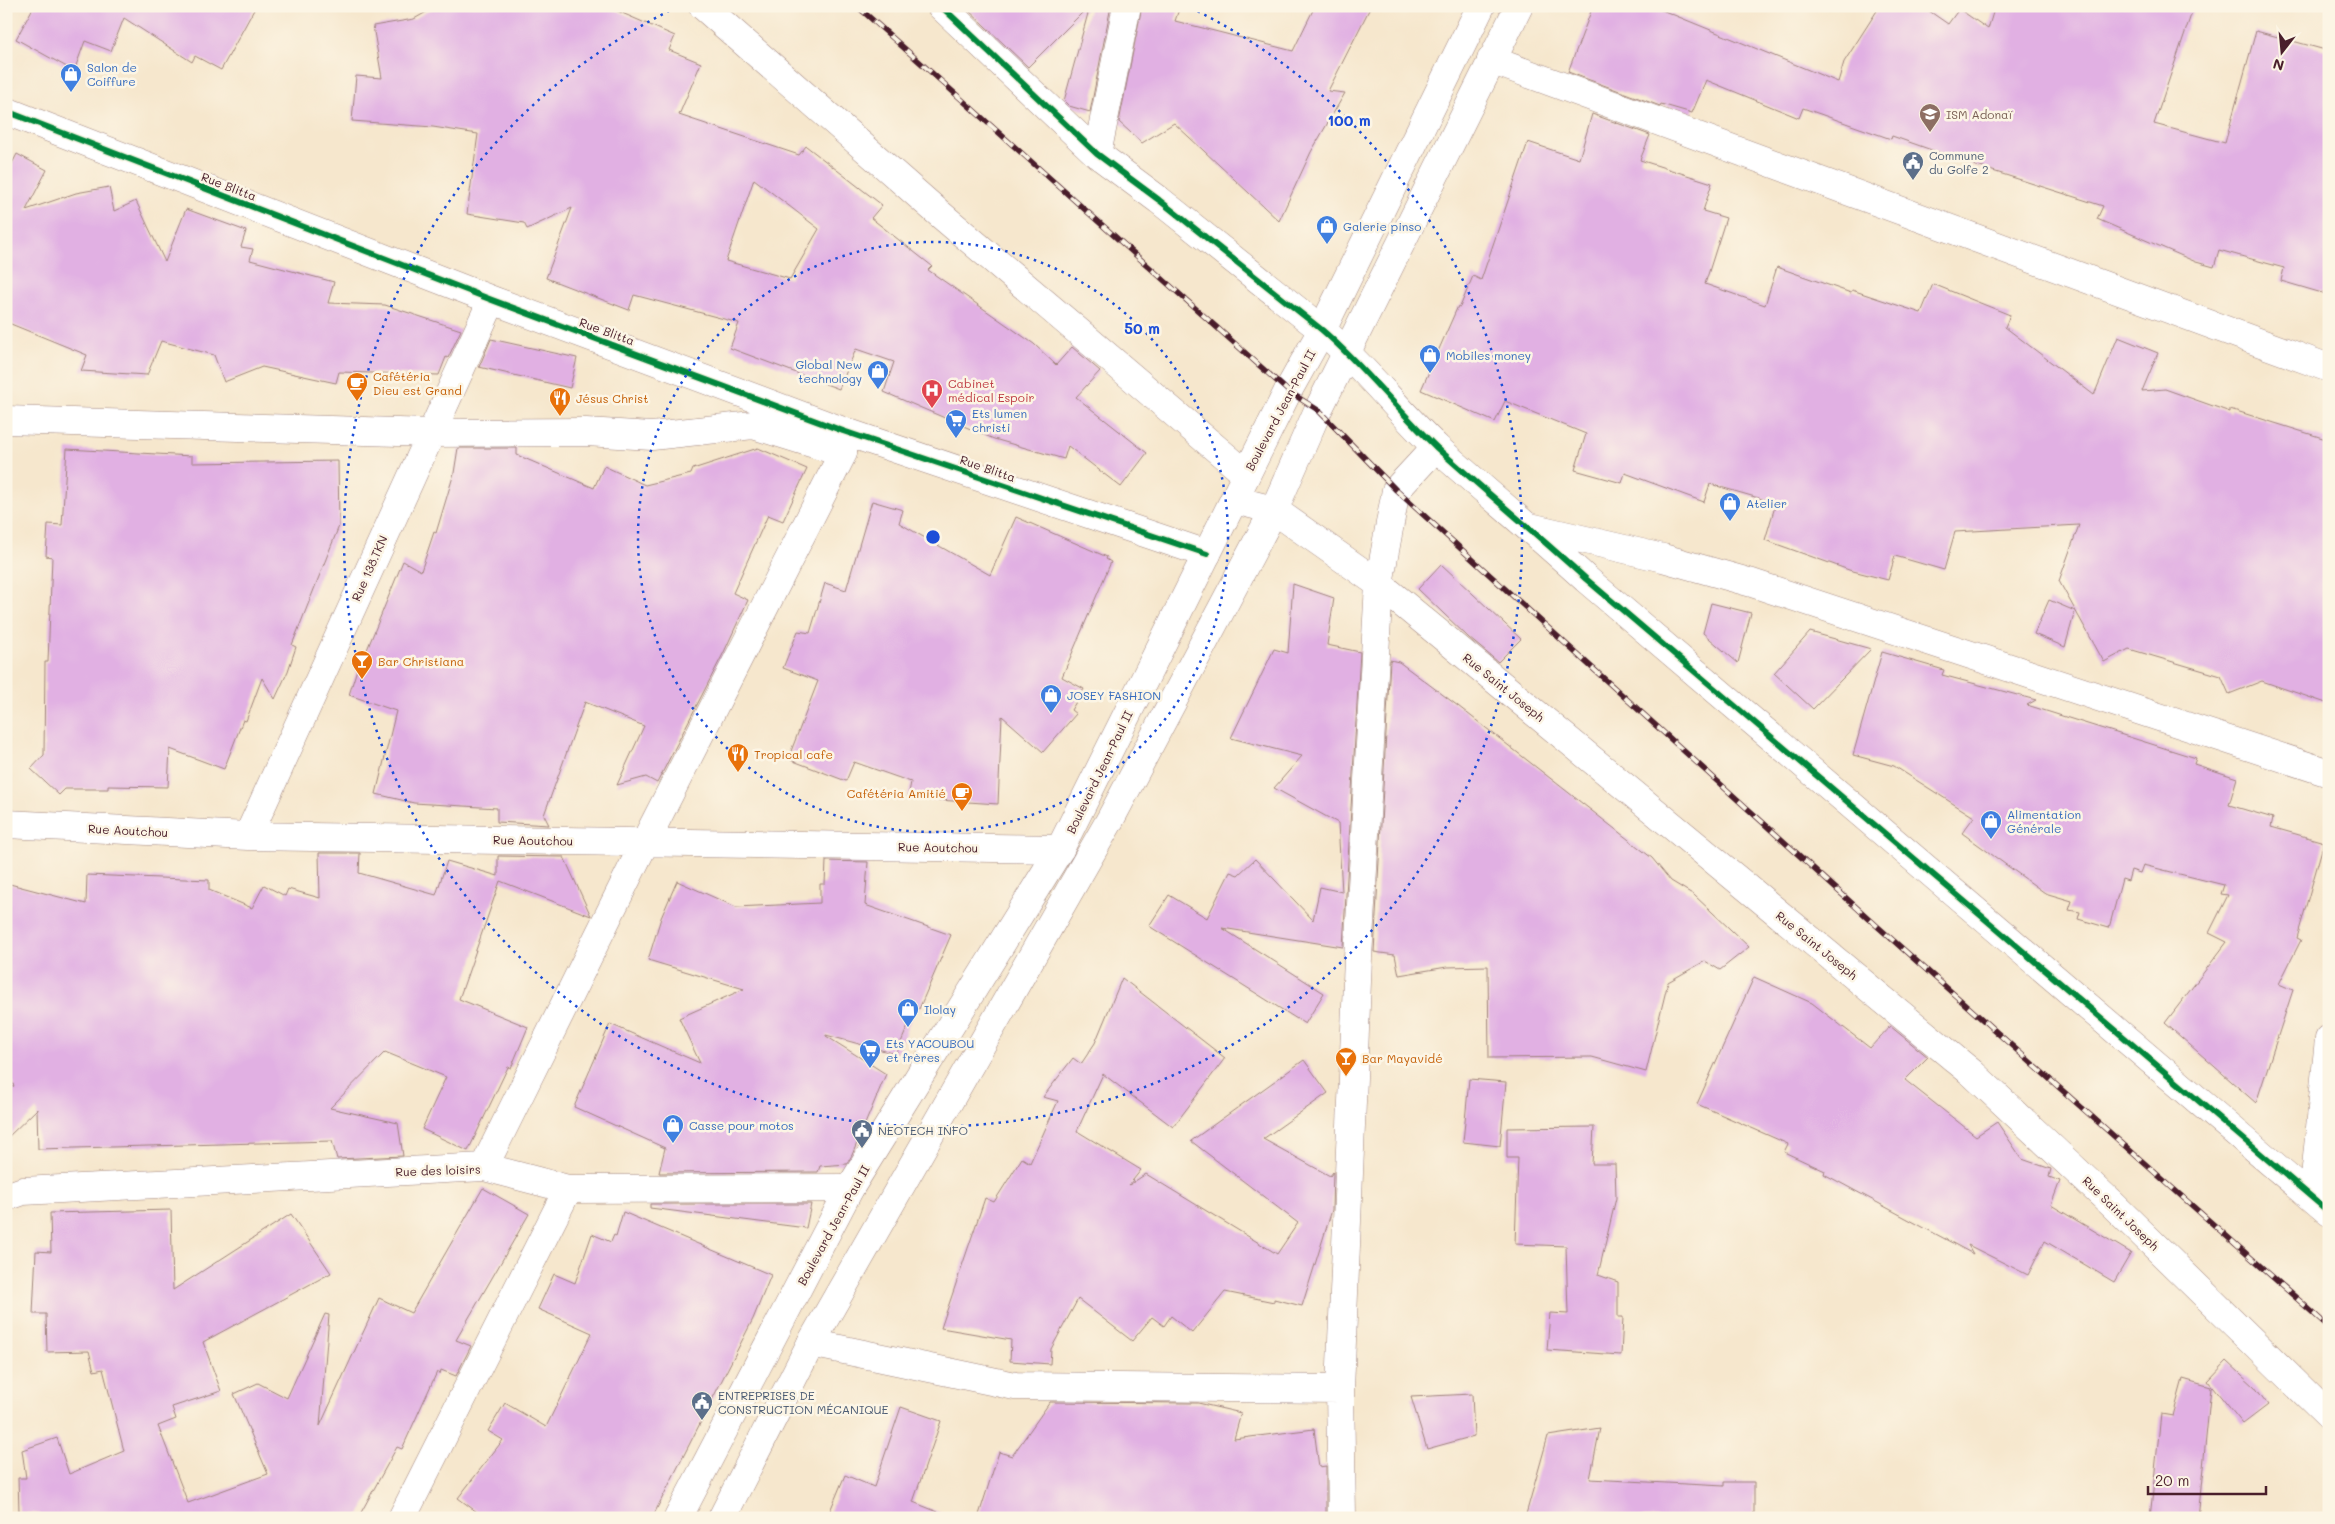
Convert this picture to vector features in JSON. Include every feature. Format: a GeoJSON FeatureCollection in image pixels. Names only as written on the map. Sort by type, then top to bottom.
{"type":"FeatureCollection","features":[{"type":"Feature","properties":{"kind":"street"},"geometry":{"type":"LineString","coordinates":[[703,6],[948,221],[1246,474]]}},
{"type":"Feature","properties":{"kind":"street"},"geometry":{"type":"LineString","coordinates":[[941,6],[1097,154],[1159,200],[1348,352],[1436,447],[1529,526],[1586,579],[2321,1204]]}},
{"type":"Feature","properties":{"kind":"street"},"geometry":{"type":"LineString","coordinates":[[1097,154],[1127,6]]}},
{"type":"Feature","properties":{"kind":"street","name":"Boulevard Jean-Paul II"},"geometry":{"type":"LineString","coordinates":[[678,1518],[850,1188],[1060,849],[1246,474],[1288,391],[1322,330],[1481,6]]}},
{"type":"Feature","properties":{"kind":"street"},"geometry":{"type":"LineString","coordinates":[[722,1518],[811,1343],[1110,820],[1274,510],[1318,410],[1519,6]]}},
{"type":"Feature","properties":{"kind":"street"},"geometry":{"type":"LineString","coordinates":[[1491,60],[2329,368]]}},
{"type":"Feature","properties":{"kind":"street","name":"Rue Blitta"},"geometry":{"type":"LineString","coordinates":[[6,111],[492,300],[843,442],[1207,554]]}},
{"type":"Feature","properties":{"kind":"street","name":"Rue 138.TKN"},"geometry":{"type":"LineString","coordinates":[[248,836],[492,300]]}},
{"type":"Feature","properties":{"kind":"street"},"geometry":{"type":"LineString","coordinates":[[6,420],[430,433],[586,432],[652,436],[753,425],[843,442],[484,1167]]}},
{"type":"Feature","properties":{"kind":"street"},"geometry":{"type":"LineString","coordinates":[[1342,1518],[1340,1389],[1358,968],[1379,584],[1396,490],[1436,447]]}},
{"type":"Feature","properties":{"kind":"street"},"geometry":{"type":"LineString","coordinates":[[1234,500],[1274,510]]}},
{"type":"Feature","properties":{"kind":"street","name":"Rue Saint Joseph"},"geometry":{"type":"LineString","coordinates":[[1274,510],[1379,584],[1972,1073],[2112,1204],[2329,1416]]}},
{"type":"Feature","properties":{"kind":"street"},"geometry":{"type":"LineString","coordinates":[[1529,526],[1663,558],[1752,583],[2329,774]]}},
{"type":"Feature","properties":{"kind":"street","name":"Rue Aoutchou"},"geometry":{"type":"LineString","coordinates":[[6,824],[248,836],[1060,849]]}},
{"type":"Feature","properties":{"kind":"street"},"geometry":{"type":"LineString","coordinates":[[2321,1204],[2329,1039]]}},
{"type":"Feature","properties":{"kind":"street","name":"Rue des loisirs"},"geometry":{"type":"LineString","coordinates":[[15,1194],[484,1167],[568,1189],[850,1188]]}},
{"type":"Feature","properties":{"kind":"street"},"geometry":{"type":"LineString","coordinates":[[402,1518],[568,1189]]}},
{"type":"Feature","properties":{"kind":"street"},"geometry":{"type":"LineString","coordinates":[[811,1343],[1015,1386],[1340,1389]]}},
{"type":"Feature","properties":{"kind":"building"},"geometry":{"type":"Polygon","coordinates":[[[34,6],[256,6],[221,70],[195,56],[192,62],[124,18],[111,51],[85,41],[74,71],[16,39],[34,6]]]}},
{"type":"Feature","properties":{"kind":"building"},"geometry":{"type":"Polygon","coordinates":[[[437,6],[606,6],[675,36],[669,50],[701,63],[679,115],[799,155],[806,146],[882,205],[871,218],[932,266],[928,270],[1034,344],[1056,365],[1072,347],[1100,371],[1076,397],[1147,453],[1121,487],[1068,446],[1064,459],[994,439],[884,392],[894,362],[856,349],[839,389],[730,348],[739,323],[634,295],[629,310],[546,278],[572,208],[527,229],[524,223],[467,214],[478,134],[433,127],[352,121],[356,76],[382,78],[373,26],[414,19],[437,6]],[[754,179],[726,261],[790,279],[819,229],[754,179]]]}},
{"type":"Feature","properties":{"kind":"building"},"geometry":{"type":"Polygon","coordinates":[[[964,6],[1089,6],[1028,67],[964,6]]]}},
{"type":"Feature","properties":{"kind":"building"},"geometry":{"type":"Polygon","coordinates":[[[1090,6],[1111,6],[1090,112],[1069,106],[1064,101],[1090,6]]]}},
{"type":"Feature","properties":{"kind":"building"},"geometry":{"type":"Polygon","coordinates":[[[1142,6],[1180,6],[1175,21],[1293,51],[1315,6],[1371,6],[1328,91],[1345,93],[1311,152],[1279,221],[1174,123],[1142,143],[1119,122],[1142,6]]]}},
{"type":"Feature","properties":{"kind":"building"},"geometry":{"type":"Polygon","coordinates":[[[1593,6],[1652,6],[1838,82],[1844,62],[1880,6],[1922,6],[1948,24],[1959,9],[1988,29],[1995,6],[2194,6],[2154,124],[2225,143],[2256,31],[2329,51],[2329,295],[2281,281],[2284,268],[2219,250],[2214,267],[2196,262],[2097,219],[2103,206],[1977,166],[1892,136],[1891,139],[1803,108],[1799,118],[1706,80],[1692,113],[1661,104],[1660,106],[1568,72],[1593,6]]]}},
{"type":"Feature","properties":{"kind":"building"},"geometry":{"type":"Polygon","coordinates":[[[1592,114],[1650,135],[1640,160],[1712,183],[1703,211],[1726,218],[1705,284],[1765,305],[1777,267],[1851,293],[1852,290],[1921,313],[1933,284],[2010,315],[2005,327],[2094,395],[2118,337],[2158,353],[2142,391],[2165,389],[2230,412],[2230,409],[2329,440],[2329,704],[2262,681],[2229,694],[2221,676],[2129,649],[2104,662],[2059,581],[2079,525],[1955,532],[1944,570],[1895,556],[1888,580],[1849,570],[1765,540],[1776,503],[1710,484],[1704,502],[1625,473],[1622,483],[1575,470],[1586,434],[1505,401],[1495,422],[1421,390],[1473,276],[1481,280],[1528,142],[1579,159],[1592,114]]]}},
{"type":"Feature","properties":{"kind":"building"},"geometry":{"type":"Polygon","coordinates":[[[17,154],[47,170],[26,210],[76,193],[109,187],[114,211],[136,201],[165,262],[186,209],[246,231],[241,247],[253,249],[250,260],[334,282],[328,303],[385,305],[461,330],[448,358],[446,357],[439,375],[339,372],[336,383],[262,367],[224,382],[214,355],[161,341],[147,375],[81,371],[87,355],[6,322],[6,175],[17,154]]]}},
{"type":"Feature","properties":{"kind":"building"},"geometry":{"type":"Polygon","coordinates":[[[491,339],[577,358],[570,388],[479,367],[491,339]]]}},
{"type":"Feature","properties":{"kind":"building"},"geometry":{"type":"Polygon","coordinates":[[[458,448],[517,448],[517,455],[594,488],[604,466],[645,485],[691,474],[693,469],[758,448],[807,469],[783,521],[768,515],[733,593],[748,600],[724,652],[657,783],[646,777],[617,785],[644,726],[585,702],[544,815],[549,825],[497,822],[497,808],[414,803],[376,794],[396,711],[349,695],[358,666],[360,667],[403,561],[421,571],[434,532],[436,533],[454,473],[458,448]]]}},
{"type":"Feature","properties":{"kind":"building"},"geometry":{"type":"Polygon","coordinates":[[[67,449],[192,456],[192,463],[338,461],[339,526],[292,645],[296,647],[288,671],[275,699],[262,678],[246,721],[243,720],[224,769],[170,749],[168,787],[108,786],[108,789],[65,789],[59,795],[31,769],[44,755],[45,662],[48,662],[52,557],[46,556],[48,524],[62,525],[67,449]]]}},
{"type":"Feature","properties":{"kind":"building"},"geometry":{"type":"Polygon","coordinates":[[[872,501],[903,510],[899,523],[990,575],[1016,517],[1107,557],[1106,559],[1111,562],[1062,677],[1084,689],[1071,710],[1076,714],[1043,752],[1002,716],[998,804],[908,798],[911,782],[854,762],[846,781],[788,759],[818,681],[783,668],[798,631],[810,633],[825,583],[846,590],[872,501]]]}},
{"type":"Feature","properties":{"kind":"building"},"geometry":{"type":"Polygon","coordinates":[[[1441,564],[1521,639],[1498,662],[1469,638],[1418,589],[1441,564]]]}},
{"type":"Feature","properties":{"kind":"building"},"geometry":{"type":"Polygon","coordinates":[[[1293,584],[1334,598],[1327,645],[1360,652],[1343,947],[1222,928],[1324,993],[1305,1024],[1149,926],[1169,895],[1207,918],[1230,872],[1238,875],[1255,859],[1313,920],[1320,887],[1342,892],[1338,823],[1274,788],[1302,756],[1231,738],[1274,649],[1288,653],[1293,584]]]}},
{"type":"Feature","properties":{"kind":"building"},"geometry":{"type":"Polygon","coordinates":[[[2049,600],[2075,611],[2065,647],[2034,634],[2049,600]]]}},
{"type":"Feature","properties":{"kind":"building"},"geometry":{"type":"Polygon","coordinates":[[[1711,603],[1751,613],[1738,663],[1703,633],[1711,603]]]}},
{"type":"Feature","properties":{"kind":"building"},"geometry":{"type":"Polygon","coordinates":[[[1810,632],[1871,649],[1813,709],[1774,673],[1810,632]]]}},
{"type":"Feature","properties":{"kind":"building"},"geometry":{"type":"Polygon","coordinates":[[[1882,652],[1944,670],[1942,675],[2036,700],[2027,705],[2196,758],[2194,764],[2237,778],[2229,805],[2273,818],[2271,827],[2324,842],[2297,938],[2301,940],[2279,984],[2293,990],[2256,1103],[2165,1023],[2227,942],[2209,933],[2228,895],[2221,894],[2224,885],[2143,865],[2140,873],[2131,870],[2128,881],[2122,879],[2109,928],[2078,919],[2080,912],[2069,910],[2072,901],[2045,893],[1962,833],[1974,817],[1894,766],[1853,755],[1882,652]]]}},
{"type":"Feature","properties":{"kind":"building"},"geometry":{"type":"Polygon","coordinates":[[[1390,660],[1399,662],[1458,706],[1652,858],[1671,881],[1694,895],[1749,947],[1720,970],[1705,961],[1668,982],[1646,1072],[1592,1057],[1489,1058],[1488,966],[1447,967],[1399,975],[1395,955],[1374,952],[1390,660]]]}},
{"type":"Feature","properties":{"kind":"building"},"geometry":{"type":"Polygon","coordinates":[[[319,853],[360,853],[359,873],[436,895],[447,861],[498,876],[498,856],[564,857],[591,916],[500,881],[459,999],[528,1027],[511,1068],[508,1067],[468,1151],[422,1129],[446,1077],[385,1052],[330,1108],[398,1123],[403,1156],[337,1159],[332,1141],[38,1149],[37,1109],[6,1139],[6,1090],[14,1086],[6,1071],[6,883],[86,904],[87,875],[209,880],[209,890],[252,908],[264,885],[285,896],[288,889],[320,898],[319,853]]]}},
{"type":"Feature","properties":{"kind":"building"},"geometry":{"type":"Polygon","coordinates":[[[826,861],[868,862],[865,905],[951,935],[919,1009],[916,1007],[896,1054],[826,1035],[886,1074],[852,1155],[847,1164],[820,1166],[818,1172],[659,1173],[665,1148],[574,1107],[610,1024],[700,1063],[679,1018],[744,989],[648,960],[661,918],[677,881],[736,907],[820,903],[820,884],[825,884],[826,861]]]}},
{"type":"Feature","properties":{"kind":"building"},"geometry":{"type":"Polygon","coordinates":[[[1754,977],[1812,1003],[1870,1048],[1890,1026],[1928,1057],[1905,1080],[1976,1136],[1997,1122],[2022,1159],[2051,1169],[2049,1177],[2060,1181],[2051,1205],[2131,1253],[2114,1282],[2045,1241],[2028,1275],[1968,1245],[1973,1254],[1824,1174],[1825,1171],[1784,1152],[1788,1144],[1697,1104],[1754,977]]]}},
{"type":"Feature","properties":{"kind":"building"},"geometry":{"type":"Polygon","coordinates":[[[1122,978],[1225,1058],[1173,1127],[1103,1074],[1077,1131],[1141,1170],[1129,1185],[1146,1174],[1277,1254],[1298,1223],[1191,1141],[1304,1060],[1328,1093],[1263,1139],[1330,1176],[1333,1172],[1332,1210],[1302,1306],[1274,1299],[1274,1302],[1225,1292],[1192,1333],[1171,1316],[1164,1326],[1152,1317],[1132,1341],[1078,1299],[1051,1349],[1050,1364],[1010,1361],[1011,1340],[941,1328],[985,1198],[994,1202],[1022,1158],[1030,1163],[1058,1101],[1043,1097],[1073,1058],[1081,1064],[1095,1043],[1122,978]]]}},
{"type":"Feature","properties":{"kind":"building"},"geometry":{"type":"Polygon","coordinates":[[[1469,1079],[1506,1082],[1500,1146],[1463,1142],[1469,1079]]]}},
{"type":"Feature","properties":{"kind":"building"},"geometry":{"type":"Polygon","coordinates":[[[1594,1127],[1592,1164],[1615,1164],[1616,1198],[1598,1275],[1618,1282],[1618,1317],[1623,1317],[1621,1355],[1547,1350],[1550,1313],[1568,1314],[1566,1246],[1515,1244],[1518,1158],[1507,1158],[1507,1128],[1594,1127]]]}},
{"type":"Feature","properties":{"kind":"building"},"geometry":{"type":"Polygon","coordinates":[[[483,1188],[529,1214],[456,1340],[471,1346],[456,1376],[441,1370],[440,1374],[437,1372],[402,1449],[397,1447],[358,1518],[41,1518],[40,1514],[19,1512],[18,1478],[26,1478],[22,1450],[57,1438],[69,1474],[124,1451],[103,1369],[94,1371],[89,1351],[47,1352],[46,1314],[33,1314],[36,1251],[51,1252],[50,1213],[171,1210],[173,1290],[291,1214],[331,1273],[203,1342],[221,1391],[172,1407],[176,1419],[158,1426],[188,1503],[268,1474],[234,1394],[258,1383],[287,1398],[325,1314],[329,1315],[320,1426],[379,1298],[411,1313],[483,1188]]]}},
{"type":"Feature","properties":{"kind":"building"},"geometry":{"type":"Polygon","coordinates":[[[650,1204],[811,1204],[806,1228],[650,1208],[650,1204]]]}},
{"type":"Feature","properties":{"kind":"building"},"geometry":{"type":"Polygon","coordinates":[[[623,1212],[771,1275],[753,1319],[652,1518],[485,1518],[458,1498],[503,1440],[488,1431],[505,1403],[546,1427],[592,1333],[538,1309],[554,1274],[575,1283],[592,1234],[611,1242],[614,1235],[616,1236],[623,1212]]]}},
{"type":"Feature","properties":{"kind":"building"},"geometry":{"type":"Polygon","coordinates":[[[2227,1361],[2255,1387],[2268,1405],[2243,1424],[2208,1381],[2227,1361]]]}},
{"type":"Feature","properties":{"kind":"building"},"geometry":{"type":"Polygon","coordinates":[[[2183,1379],[2211,1387],[2198,1518],[2150,1518],[2161,1414],[2173,1416],[2183,1379]]]}},
{"type":"Feature","properties":{"kind":"building"},"geometry":{"type":"Polygon","coordinates":[[[1472,1394],[1474,1436],[1427,1449],[1411,1397],[1472,1394]]]}},
{"type":"Feature","properties":{"kind":"building"},"geometry":{"type":"Polygon","coordinates":[[[1050,1402],[1198,1403],[1241,1413],[1234,1439],[1314,1429],[1319,1467],[1326,1466],[1326,1518],[978,1518],[999,1452],[1012,1456],[1050,1402]]]}},
{"type":"Feature","properties":{"kind":"building"},"geometry":{"type":"Polygon","coordinates":[[[901,1407],[941,1421],[913,1502],[948,1516],[948,1518],[827,1518],[845,1475],[874,1487],[901,1407]]]}},
{"type":"Feature","properties":{"kind":"building"},"geometry":{"type":"Polygon","coordinates":[[[1600,1428],[1590,1479],[1724,1486],[1724,1482],[1754,1482],[1754,1518],[1525,1518],[1548,1436],[1600,1428]]]}},
{"type":"Feature","properties":{"kind":"railway"},"geometry":{"type":"LineString","coordinates":[[857,6],[1288,391],[1318,410],[1396,490],[1877,926],[2329,1327]]}},
{"type":"Feature","properties":{"kind":"cycle path"},"geometry":{"type":"LineString","coordinates":[[941,6],[1097,154],[1159,200],[1322,330],[1352,358],[1437,448],[1586,579],[2329,1212]]}},
{"type":"Feature","properties":{"kind":"cycle path"},"geometry":{"type":"LineString","coordinates":[[6,111],[492,300],[843,431],[1207,554]]}},
{"type":"Feature","properties":{"kind":"place","name":"Salon de Coiffure"},"geometry":{"type":"Point","coordinates":[71,93]}},
{"type":"Feature","properties":{"kind":"place","name":"ISM Adonaï"},"geometry":{"type":"Point","coordinates":[1930,133]}},
{"type":"Feature","properties":{"kind":"place","name":"Commune du Golfe 2"},"geometry":{"type":"Point","coordinates":[1913,181]}},
{"type":"Feature","properties":{"kind":"place","name":"Galerie pinso"},"geometry":{"type":"Point","coordinates":[1327,245]}},
{"type":"Feature","properties":{"kind":"place","name":"Mobiles money"},"geometry":{"type":"Point","coordinates":[1430,374]}},
{"type":"Feature","properties":{"kind":"place","name":"Global New technology"},"geometry":{"type":"Point","coordinates":[878,390]}},
{"type":"Feature","properties":{"kind":"place","name":"Cafétéria Dieu est Grand"},"geometry":{"type":"Point","coordinates":[357,402]}},
{"type":"Feature","properties":{"kind":"place","name":"Cabinet médical Espoir"},"geometry":{"type":"Point","coordinates":[932,409]}},
{"type":"Feature","properties":{"kind":"place","name":"Jésus Christ"},"geometry":{"type":"Point","coordinates":[560,417]}},
{"type":"Feature","properties":{"kind":"place","name":"Ets lumen christi"},"geometry":{"type":"Point","coordinates":[956,439]}},
{"type":"Feature","properties":{"kind":"place","name":"Atelier"},"geometry":{"type":"Point","coordinates":[1730,522]}},
{"type":"Feature","properties":{"kind":"place","name":"Bar Christiana"},"geometry":{"type":"Point","coordinates":[362,680]}},
{"type":"Feature","properties":{"kind":"place","name":"JOSEY FASHION"},"geometry":{"type":"Point","coordinates":[1051,714]}},
{"type":"Feature","properties":{"kind":"place","name":"Tropical cafe"},"geometry":{"type":"Point","coordinates":[738,773]}},
{"type":"Feature","properties":{"kind":"place","name":"Cafétéria Amitié"},"geometry":{"type":"Point","coordinates":[962,812]}},
{"type":"Feature","properties":{"kind":"place","name":"Alimentation Générale"},"geometry":{"type":"Point","coordinates":[1991,840]}},
{"type":"Feature","properties":{"kind":"place","name":"Ilolay"},"geometry":{"type":"Point","coordinates":[908,1028]}},
{"type":"Feature","properties":{"kind":"place","name":"Ets YACOUBOU et frères"},"geometry":{"type":"Point","coordinates":[870,1069]}},
{"type":"Feature","properties":{"kind":"place","name":"Bar Mayavidé"},"geometry":{"type":"Point","coordinates":[1346,1077]}},
{"type":"Feature","properties":{"kind":"place","name":"Casse pour motos"},"geometry":{"type":"Point","coordinates":[673,1144]}},
{"type":"Feature","properties":{"kind":"place","name":"NEOTECH INFO"},"geometry":{"type":"Point","coordinates":[862,1149]}},
{"type":"Feature","properties":{"kind":"place","name":"ENTREPRISES DE CONSTRUCTION MÉCANIQUE"},"geometry":{"type":"Point","coordinates":[702,1421]}}]}
